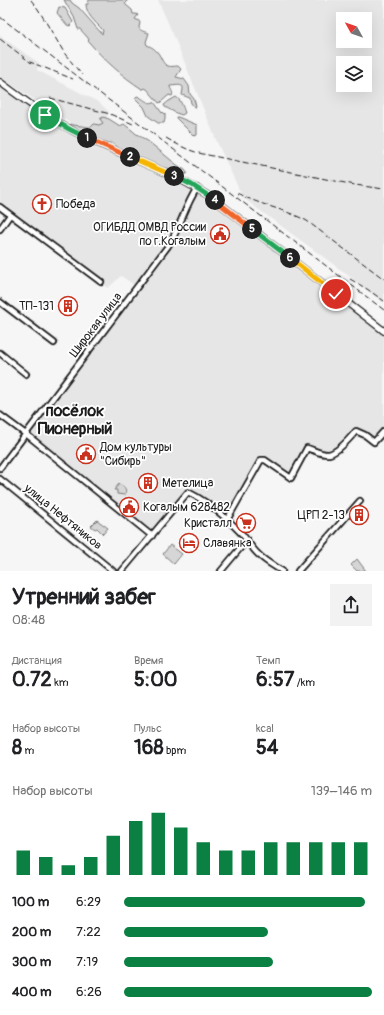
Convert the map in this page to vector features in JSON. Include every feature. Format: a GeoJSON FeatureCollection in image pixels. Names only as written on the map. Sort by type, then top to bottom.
{"type":"FeatureCollection","features":[{"type":"Feature","properties":{"kind":"main road"},"geometry":{"type":"LineString","coordinates":[[1,84],[39,111],[69,129],[197,188],[215,200],[384,331]]}},
{"type":"Feature","properties":{"kind":"street","name":"Широкая улица"},"geometry":{"type":"LineString","coordinates":[[0,468],[168,246],[178,229],[191,197],[197,188]]}},
{"type":"Feature","properties":{"kind":"street"},"geometry":{"type":"LineString","coordinates":[[0,207],[101,282]]}},
{"type":"Feature","properties":{"kind":"street"},"geometry":{"type":"LineString","coordinates":[[0,229],[10,215]]}},
{"type":"Feature","properties":{"kind":"street"},"geometry":{"type":"LineString","coordinates":[[0,302],[54,343]]}},
{"type":"Feature","properties":{"kind":"street"},"geometry":{"type":"LineString","coordinates":[[0,353],[26,374]]}},
{"type":"Feature","properties":{"kind":"street"},"geometry":{"type":"LineString","coordinates":[[0,414],[152,536]]}},
{"type":"Feature","properties":{"kind":"street"},"geometry":{"type":"LineString","coordinates":[[227,520],[261,460],[265,460],[291,478],[307,448],[324,453],[330,453],[336,450],[356,431],[365,435],[374,442],[384,431]]}},
{"type":"Feature","properties":{"kind":"street","name":"улица Нефтяников"},"geometry":{"type":"LineString","coordinates":[[0,479],[113,571]]}},
{"type":"Feature","properties":{"kind":"street"},"geometry":{"type":"LineString","coordinates":[[122,571],[188,492],[202,500],[227,520],[240,532],[259,556],[282,571]]}},
{"type":"Feature","properties":{"kind":"street"},"geometry":{"type":"LineString","coordinates":[[298,571],[360,501]]}},
{"type":"Feature","properties":{"kind":"street"},"geometry":{"type":"LineString","coordinates":[[221,571],[247,540]]}},
{"type":"Feature","properties":{"kind":"shaded area"},"geometry":{"type":"Polygon","coordinates":[[[64,0],[70,0],[79,8],[102,34],[102,29],[91,18],[86,8],[86,4],[88,4],[89,0],[128,0],[125,3],[132,10],[133,14],[138,15],[135,19],[140,23],[139,28],[149,33],[146,42],[147,45],[156,50],[166,65],[178,66],[181,69],[176,77],[184,79],[189,86],[190,94],[194,99],[196,107],[194,107],[191,103],[190,98],[182,95],[182,86],[170,86],[173,95],[169,95],[159,103],[147,89],[142,89],[127,79],[100,55],[88,41],[88,38],[80,29],[78,29],[74,17],[64,0]]]}},
{"type":"Feature","properties":{"kind":"shaded area"},"geometry":{"type":"Polygon","coordinates":[[[158,0],[384,0],[384,303],[243,198],[217,142],[158,0]]]}},
{"type":"Feature","properties":{"kind":"shaded area"},"geometry":{"type":"Polygon","coordinates":[[[59,7],[65,8],[73,22],[70,26],[67,25],[57,13],[59,7]]]}},
{"type":"Feature","properties":{"kind":"shaded area"},"geometry":{"type":"Polygon","coordinates":[[[0,36],[39,63],[37,70],[100,103],[109,112],[103,126],[73,125],[0,77],[0,36]]]}},
{"type":"Feature","properties":{"kind":"shaded area"},"geometry":{"type":"Polygon","coordinates":[[[2,84],[60,124],[192,185],[384,331],[384,431],[374,442],[356,431],[330,453],[307,448],[291,478],[263,459],[227,520],[188,493],[152,536],[26,434],[137,287],[121,276],[108,288],[0,207],[0,86],[2,84]]]}},
{"type":"Feature","properties":{"kind":"shaded area"},"geometry":{"type":"Polygon","coordinates":[[[137,96],[149,103],[154,102],[162,113],[163,112],[165,114],[164,123],[158,123],[148,116],[144,107],[135,98],[137,96]]]}},
{"type":"Feature","properties":{"kind":"shaded area"},"geometry":{"type":"Polygon","coordinates":[[[176,97],[181,102],[185,113],[182,115],[165,107],[164,105],[176,97]]]}},
{"type":"Feature","properties":{"kind":"shaded area"},"geometry":{"type":"Polygon","coordinates":[[[103,117],[120,126],[124,124],[187,173],[184,175],[177,169],[164,168],[123,151],[112,143],[92,137],[69,125],[91,127],[94,124],[99,125],[103,123],[100,119],[103,117]]]}},
{"type":"Feature","properties":{"kind":"shaded area"},"geometry":{"type":"Polygon","coordinates":[[[176,117],[197,125],[197,135],[194,136],[176,117]]]}},
{"type":"Feature","properties":{"kind":"shaded area"},"geometry":{"type":"Polygon","coordinates":[[[119,484],[125,488],[125,495],[117,494],[117,490],[114,490],[119,484]]]}},
{"type":"Feature","properties":{"kind":"shaded area"},"geometry":{"type":"Polygon","coordinates":[[[97,520],[108,528],[103,534],[97,528],[95,529],[91,526],[97,520]]]}},
{"type":"Feature","properties":{"kind":"shaded area"},"geometry":{"type":"Polygon","coordinates":[[[170,545],[182,554],[174,564],[163,554],[170,545]]]}},
{"type":"Feature","properties":{"kind":"shaded area"},"geometry":{"type":"Polygon","coordinates":[[[357,559],[366,571],[357,571],[351,565],[357,559]]]}},
{"type":"Feature","properties":{"kind":"railway"},"geometry":{"type":"LineString","coordinates":[[31,0],[65,54],[82,75]]}},
{"type":"Feature","properties":{"kind":"railway"},"geometry":{"type":"LineString","coordinates":[[0,17],[384,310]]}},
{"type":"Feature","properties":{"kind":"railway"},"geometry":{"type":"LineString","coordinates":[[0,39],[30,62],[73,79]]}},
{"type":"Feature","properties":{"kind":"railway"},"geometry":{"type":"LineString","coordinates":[[50,98],[110,114],[133,124]]}},
{"type":"Feature","properties":{"kind":"railway"},"geometry":{"type":"LineString","coordinates":[[166,138],[184,148],[203,154],[355,185],[384,189]]}},
{"type":"Feature","properties":{"kind":"railway"},"geometry":{"type":"LineString","coordinates":[[237,193],[307,221],[384,279]]}},
{"type":"Feature","properties":{"kind":"railway"},"geometry":{"type":"LineString","coordinates":[[350,279],[384,301]]}},
{"type":"Feature","properties":{"kind":"place","name":"Победа"},"geometry":{"type":"Point","coordinates":[42,204]}},
{"type":"Feature","properties":{"kind":"place","name":"ОГИБДД ОМВД России по г.Когалым"},"geometry":{"type":"Point","coordinates":[220,234]}},
{"type":"Feature","properties":{"kind":"place","name":"ТП-131"},"geometry":{"type":"Point","coordinates":[68,306]}},
{"type":"Feature","properties":{"kind":"place","name":"Дом культуры \"Сибирь\""},"geometry":{"type":"Point","coordinates":[86,454]}},
{"type":"Feature","properties":{"kind":"place","name":"Метелица"},"geometry":{"type":"Point","coordinates":[148,483]}},
{"type":"Feature","properties":{"kind":"place","name":"Когалым 628482"},"geometry":{"type":"Point","coordinates":[129,507]}},
{"type":"Feature","properties":{"kind":"place","name":"ЦРП 2-13"},"geometry":{"type":"Point","coordinates":[359,515]}},
{"type":"Feature","properties":{"kind":"place","name":"Кристалл"},"geometry":{"type":"Point","coordinates":[246,523]}},
{"type":"Feature","properties":{"kind":"place","name":"Славянка"},"geometry":{"type":"Point","coordinates":[189,543]}},
{"type":"Feature","properties":{"kind":"district","name":"посёлок Пионерный"},"geometry":{"type":"Point","coordinates":[75,420]}},
{"type":"Feature","properties":{"kind":"route"},"geometry":{"type":"LineString","coordinates":[[45,115],[87,138],[192,185],[215,200],[336,294]]}}]}
